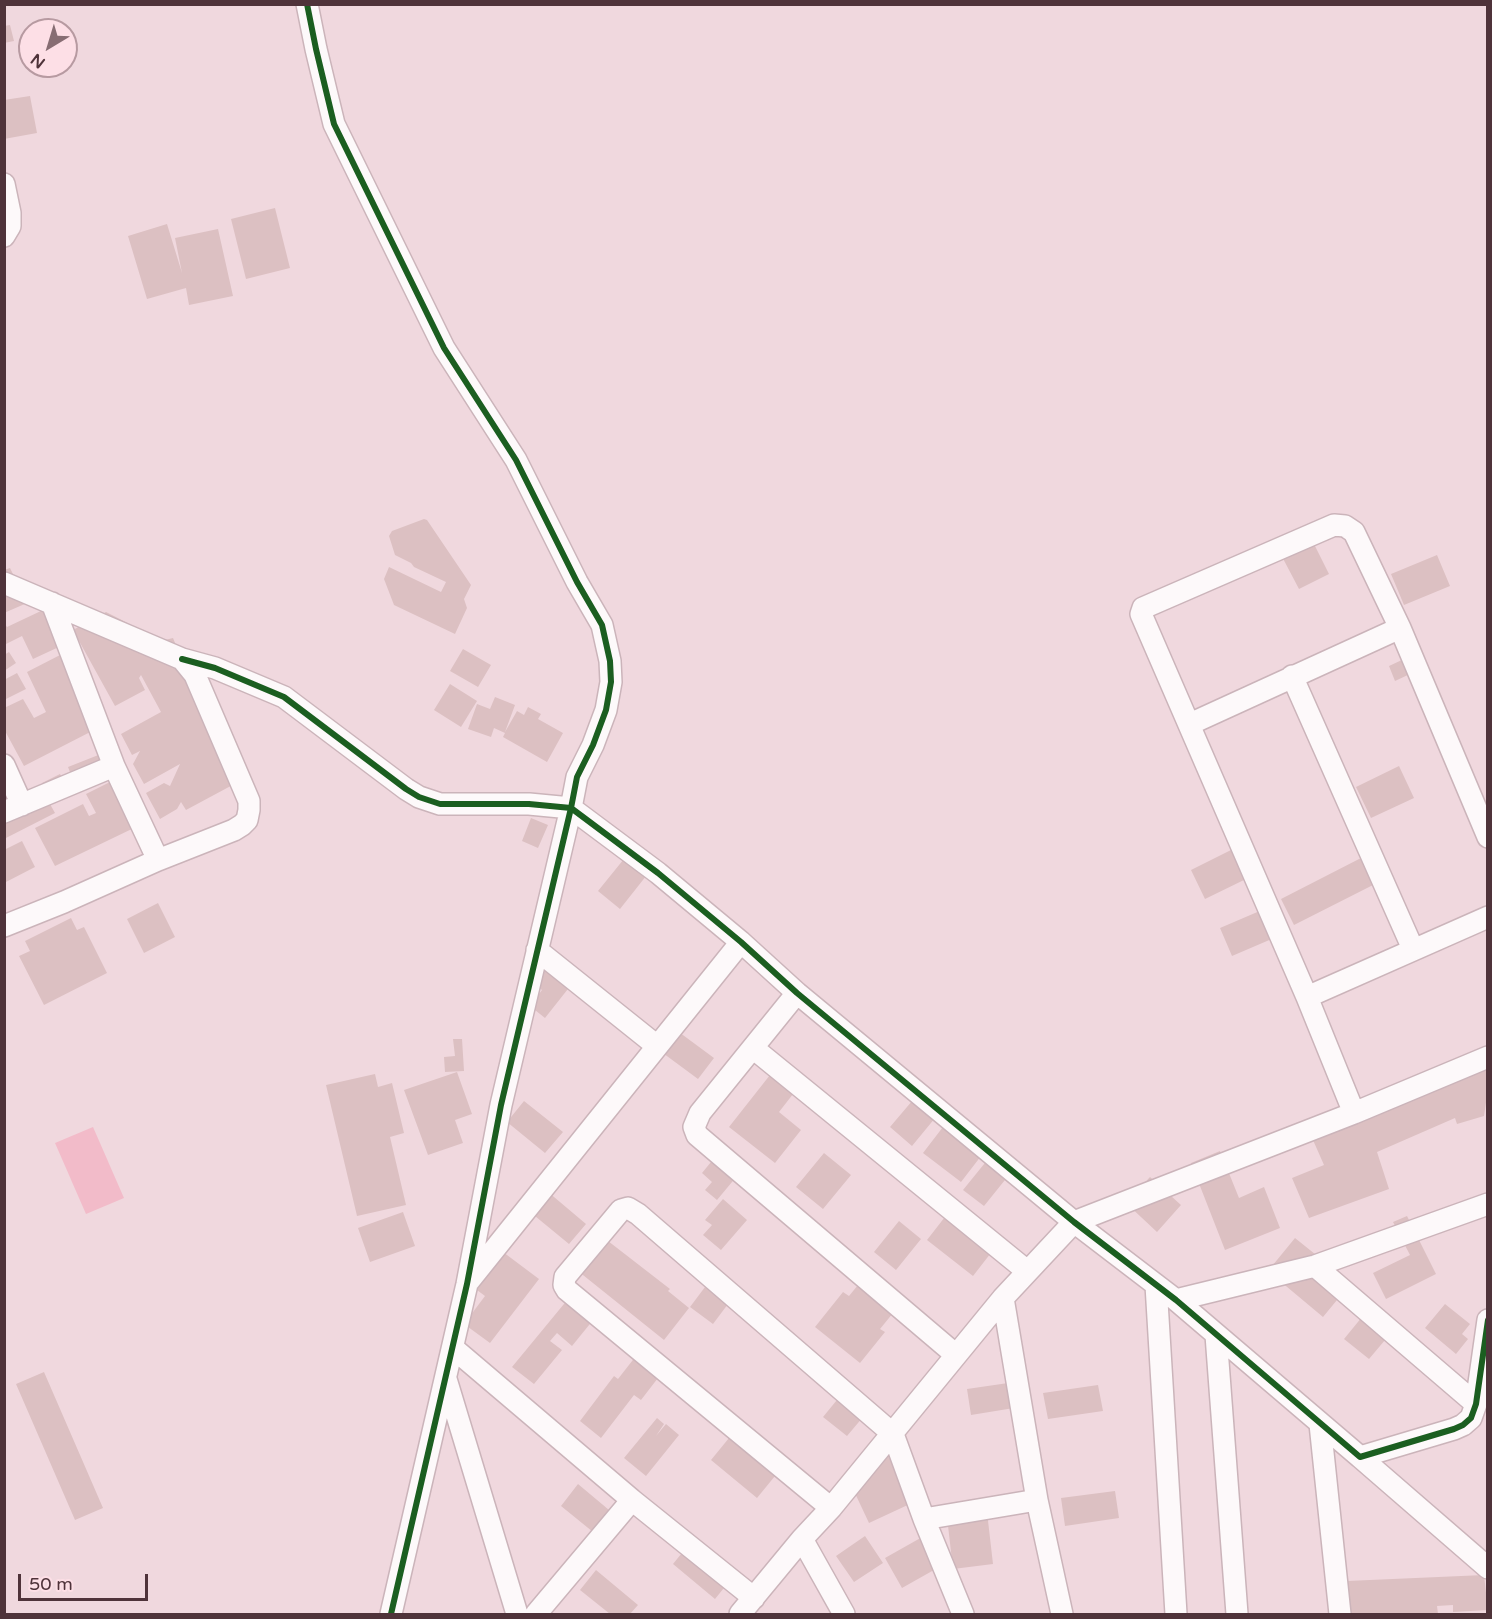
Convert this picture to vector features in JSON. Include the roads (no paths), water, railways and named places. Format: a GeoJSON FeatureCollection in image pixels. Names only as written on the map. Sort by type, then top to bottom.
{"type":"FeatureCollection","features":[{"type":"Feature","properties":{"kind":"street"},"geometry":{"type":"LineString","coordinates":[[307,4],[334,124],[444,348],[516,460],[577,582],[602,625],[610,661],[611,682],[606,710],[593,745],[577,777],[501,1105],[467,1284],[391,1614]]}},
{"type":"Feature","properties":{"kind":"street"},"geometry":{"type":"LineString","coordinates":[[4,184],[10,213],[10,226],[4,236]]}},
{"type":"Feature","properties":{"kind":"street"},"geometry":{"type":"LineString","coordinates":[[1354,1113],[1307,998],[1141,614],[1145,607],[1334,525],[1345,526],[1354,532],[1400,628],[1488,837]]}},
{"type":"Feature","properties":{"kind":"street"},"geometry":{"type":"LineString","coordinates":[[4,583],[182,659],[215,668],[284,697],[406,789],[431,802],[440,804],[529,804],[571,808],[658,873],[741,942],[797,993],[1074,1222],[1176,1300],[1488,1568]]}},
{"type":"Feature","properties":{"kind":"street"},"geometry":{"type":"LineString","coordinates":[[52,603],[114,766],[158,860]]}},
{"type":"Feature","properties":{"kind":"street"},"geometry":{"type":"LineString","coordinates":[[1190,724],[1400,628]]}},
{"type":"Feature","properties":{"kind":"street"},"geometry":{"type":"LineString","coordinates":[[4,926],[242,825],[247,820],[249,801],[195,675],[182,659]]}},
{"type":"Feature","properties":{"kind":"street"},"geometry":{"type":"LineString","coordinates":[[1292,676],[1413,949]]}},
{"type":"Feature","properties":{"kind":"street"},"geometry":{"type":"LineString","coordinates":[[4,765],[13,809],[114,766]]}},
{"type":"Feature","properties":{"kind":"street"},"geometry":{"type":"LineString","coordinates":[[1307,998],[1488,917]]}},
{"type":"Feature","properties":{"kind":"street"},"geometry":{"type":"LineString","coordinates":[[467,1284],[741,942]]}},
{"type":"Feature","properties":{"kind":"street"},"geometry":{"type":"LineString","coordinates":[[537,950],[657,1046]]}},
{"type":"Feature","properties":{"kind":"street"},"geometry":{"type":"LineString","coordinates":[[797,993],[700,1113],[694,1127],[697,1135],[956,1355]]}},
{"type":"Feature","properties":{"kind":"street"},"geometry":{"type":"LineString","coordinates":[[753,1048],[1028,1271]]}},
{"type":"Feature","properties":{"kind":"street"},"geometry":{"type":"LineString","coordinates":[[740,1614],[893,1434],[1003,1298],[1074,1222],[1354,1113],[1488,1057]]}},
{"type":"Feature","properties":{"kind":"street"},"geometry":{"type":"LineString","coordinates":[[1176,1300],[1315,1266],[1488,1204]]}},
{"type":"Feature","properties":{"kind":"street"},"geometry":{"type":"LineString","coordinates":[[831,1508],[567,1290],[564,1285],[565,1277],[590,1244],[621,1210],[632,1209],[893,1434],[924,1519],[963,1614]]}},
{"type":"Feature","properties":{"kind":"street"},"geometry":{"type":"LineString","coordinates":[[1315,1266],[1476,1404]]}},
{"type":"Feature","properties":{"kind":"street"},"geometry":{"type":"LineString","coordinates":[[1156,1285],[1176,1614]]}},
{"type":"Feature","properties":{"kind":"street"},"geometry":{"type":"LineString","coordinates":[[1003,1298],[1037,1500],[1062,1614]]}},
{"type":"Feature","properties":{"kind":"street"},"geometry":{"type":"LineString","coordinates":[[1360,1457],[1463,1425],[1471,1418],[1476,1404],[1488,1320]]}},
{"type":"Feature","properties":{"kind":"street"},"geometry":{"type":"LineString","coordinates":[[1216,1335],[1237,1614]]}},
{"type":"Feature","properties":{"kind":"street"},"geometry":{"type":"LineString","coordinates":[[453,1348],[632,1500],[754,1598]]}},
{"type":"Feature","properties":{"kind":"street"},"geometry":{"type":"LineString","coordinates":[[446,1379],[517,1614]]}},
{"type":"Feature","properties":{"kind":"street"},"geometry":{"type":"LineString","coordinates":[[1320,1424],[1340,1614]]}},
{"type":"Feature","properties":{"kind":"street"},"geometry":{"type":"LineString","coordinates":[[536,1614],[632,1500]]}},
{"type":"Feature","properties":{"kind":"street"},"geometry":{"type":"LineString","coordinates":[[924,1519],[1037,1500]]}},
{"type":"Feature","properties":{"kind":"street"},"geometry":{"type":"LineString","coordinates":[[802,1539],[844,1614]]}}]}
